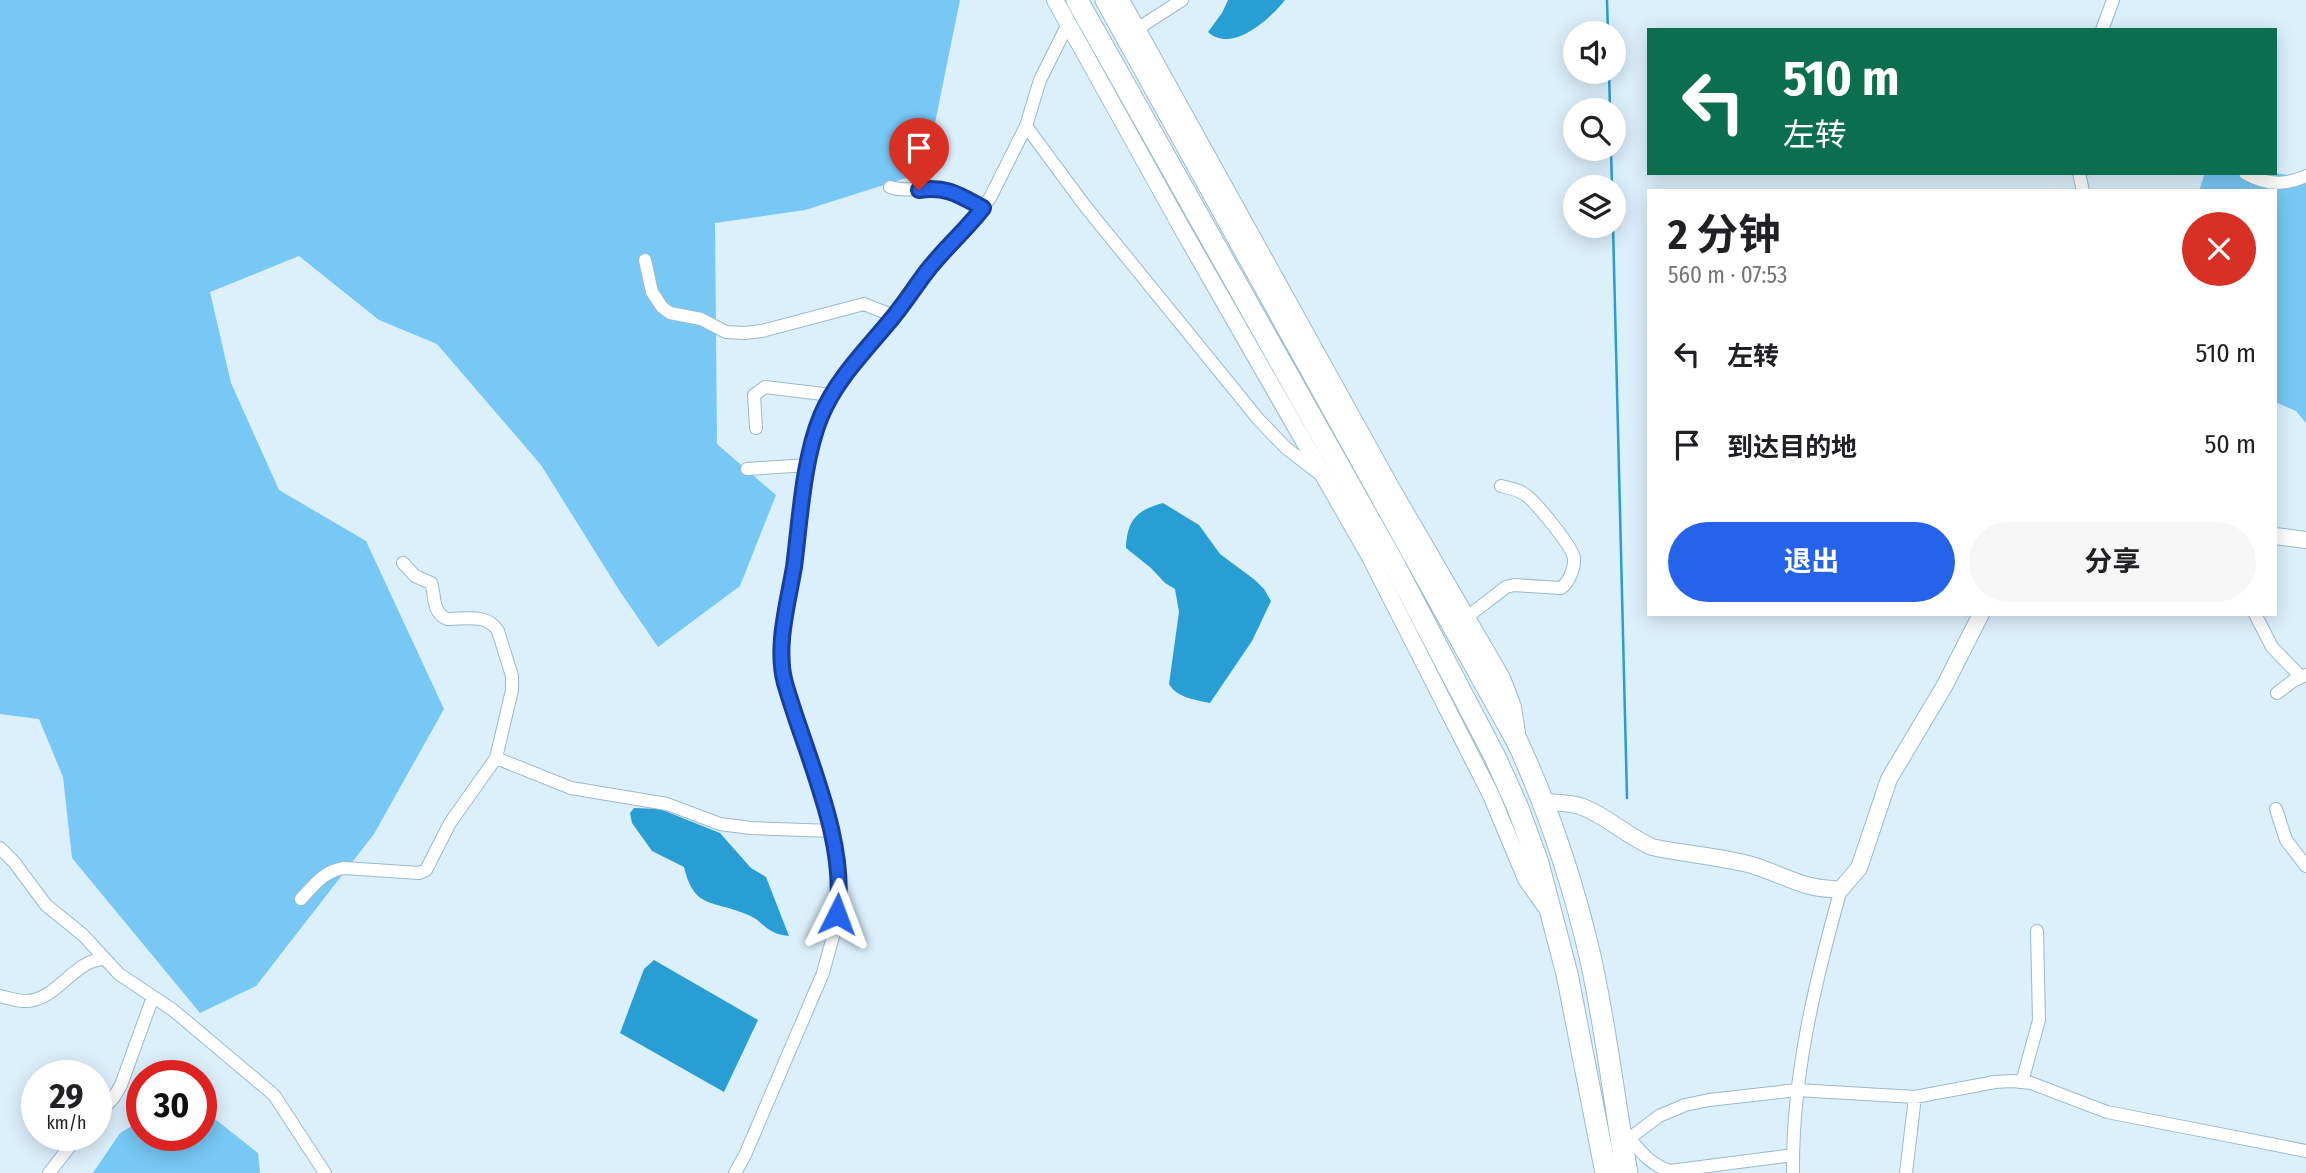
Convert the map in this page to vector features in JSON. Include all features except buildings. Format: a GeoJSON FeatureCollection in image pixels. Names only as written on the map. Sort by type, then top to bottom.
{"type":"FeatureCollection","features":[{"type":"Feature","properties":{"kind":"highway"},"geometry":{"type":"LineString","coordinates":[[1077,0],[1394,564],[1495,757],[1526,830],[1553,917],[1567,974],[1606,1173]]}},
{"type":"Feature","properties":{"kind":"highway"},"geometry":{"type":"LineString","coordinates":[[1106,0],[1518,743],[1544,802],[1590,957],[1626,1141],[1627,1173]]}},
{"type":"Feature","properties":{"kind":"street"},"geometry":{"type":"LineString","coordinates":[[1055,0],[1370,556],[1473,758],[1526,879],[1553,917]]}},
{"type":"Feature","properties":{"kind":"street"},"geometry":{"type":"LineString","coordinates":[[1121,0],[1508,692],[1518,743]]}},
{"type":"Feature","properties":{"kind":"street"},"geometry":{"type":"LineString","coordinates":[[1137,29],[1182,0]]}},
{"type":"Feature","properties":{"kind":"street"},"geometry":{"type":"LineString","coordinates":[[2103,28],[2113,0]]}},
{"type":"Feature","properties":{"kind":"street"},"geometry":{"type":"LineString","coordinates":[[735,1173],[822,973],[835,929],[839,898],[838,861],[832,831],[784,680],[782,663],[808,466],[820,418],[831,396],[855,361],[990,198],[1026,126],[1040,80],[1068,24]]}},
{"type":"Feature","properties":{"kind":"street"},"geometry":{"type":"LineString","coordinates":[[1026,126],[1085,205],[1259,420],[1286,449],[1324,477]]}},
{"type":"Feature","properties":{"kind":"street"},"geometry":{"type":"LineString","coordinates":[[2248,175],[2274,184],[2288,183],[2306,176]]}},
{"type":"Feature","properties":{"kind":"street"},"geometry":{"type":"LineString","coordinates":[[890,187],[908,191],[941,188],[950,190],[983,208]]}},
{"type":"Feature","properties":{"kind":"street"},"geometry":{"type":"LineString","coordinates":[[645,260],[652,292],[662,307],[670,313],[701,319],[726,331],[762,331],[864,304],[894,316]]}},
{"type":"Feature","properties":{"kind":"street"},"geometry":{"type":"LineString","coordinates":[[756,428],[754,395],[760,388],[831,396]]}},
{"type":"Feature","properties":{"kind":"street"},"geometry":{"type":"LineString","coordinates":[[747,468],[808,466]]}},
{"type":"Feature","properties":{"kind":"street"},"geometry":{"type":"LineString","coordinates":[[1466,617],[1514,584],[1561,588],[1568,581],[1574,561],[1570,550],[1534,502],[1518,490],[1501,486]]}},
{"type":"Feature","properties":{"kind":"street"},"geometry":{"type":"LineString","coordinates":[[2277,536],[2306,540]]}},
{"type":"Feature","properties":{"kind":"street"},"geometry":{"type":"LineString","coordinates":[[301,899],[324,875],[333,870],[344,868],[419,873],[426,870],[450,823],[496,758],[512,690],[512,676],[498,631],[494,624],[485,619],[446,619],[441,616],[435,606],[431,583],[415,576],[403,564]]}},
{"type":"Feature","properties":{"kind":"street"},"geometry":{"type":"LineString","coordinates":[[1793,1173],[1797,1090],[1813,993],[1841,889],[1859,868],[1889,779],[1945,685],[1979,616]]}},
{"type":"Feature","properties":{"kind":"street"},"geometry":{"type":"LineString","coordinates":[[2256,616],[2272,647],[2303,676],[2277,693]]}},
{"type":"Feature","properties":{"kind":"street"},"geometry":{"type":"LineString","coordinates":[[496,758],[571,788],[667,804],[720,824],[832,831]]}},
{"type":"Feature","properties":{"kind":"street"},"geometry":{"type":"LineString","coordinates":[[1544,802],[1581,806],[1652,847],[1752,865],[1805,887],[1841,889]]}},
{"type":"Feature","properties":{"kind":"street"},"geometry":{"type":"LineString","coordinates":[[2276,809],[2286,840],[2306,866]]}},
{"type":"Feature","properties":{"kind":"street"},"geometry":{"type":"LineString","coordinates":[[0,848],[14,862],[46,905],[83,935],[127,981],[190,1024],[274,1095],[325,1173]]}},
{"type":"Feature","properties":{"kind":"street"},"geometry":{"type":"LineString","coordinates":[[2022,1082],[2039,1020],[2037,931]]}},
{"type":"Feature","properties":{"kind":"street"},"geometry":{"type":"LineString","coordinates":[[0,996],[22,1001],[40,998],[91,961],[104,959]]}},
{"type":"Feature","properties":{"kind":"street"},"geometry":{"type":"LineString","coordinates":[[112,1099],[121,1085],[153,997]]}},
{"type":"Feature","properties":{"kind":"street"},"geometry":{"type":"LineString","coordinates":[[1793,1155],[1670,1171],[1657,1167],[1626,1141],[1659,1116],[1685,1105],[1797,1090],[1915,1097],[1995,1082],[2022,1082],[2107,1112],[2302,1147]]}},
{"type":"Feature","properties":{"kind":"street"},"geometry":{"type":"LineString","coordinates":[[1906,1173],[1915,1097]]}},
{"type":"Feature","properties":{"kind":"street"},"geometry":{"type":"LineString","coordinates":[[49,1173],[66,1151]]}},
{"type":"Feature","properties":{"kind":"shaded area"},"geometry":{"type":"Polygon","coordinates":[[[0,0],[960,0],[925,172],[805,210],[715,223],[717,444],[776,495],[740,586],[658,647],[541,465],[437,344],[379,320],[299,256],[210,292],[231,383],[279,490],[366,541],[444,709],[374,834],[256,986],[200,1013],[72,858],[63,777],[39,719],[0,714],[0,0]]]}},
{"type":"Feature","properties":{"kind":"shaded area"},"geometry":{"type":"Polygon","coordinates":[[[1228,0],[1285,0],[1250,31],[1239,37],[1218,38],[1208,32],[1228,0]]]}},
{"type":"Feature","properties":{"kind":"shaded area"},"geometry":{"type":"Polygon","coordinates":[[[2277,173],[2306,178],[2306,423],[2296,411],[2277,403],[2277,189],[2200,189],[2204,175],[2277,173]]]}},
{"type":"Feature","properties":{"kind":"shaded area"},"geometry":{"type":"Polygon","coordinates":[[[1163,503],[1199,525],[1220,554],[1255,580],[1271,601],[1252,641],[1210,703],[1182,695],[1169,684],[1179,612],[1175,589],[1126,548],[1131,523],[1135,518],[1146,509],[1163,503]]]}},
{"type":"Feature","properties":{"kind":"shaded area"},"geometry":{"type":"Polygon","coordinates":[[[634,808],[660,809],[720,833],[751,868],[766,877],[789,936],[774,933],[746,914],[699,897],[688,881],[684,867],[652,851],[632,823],[630,813],[634,808]]]}},
{"type":"Feature","properties":{"kind":"shaded area"},"geometry":{"type":"Polygon","coordinates":[[[654,960],[758,1020],[724,1092],[620,1033],[644,969],[654,960]]]}},
{"type":"Feature","properties":{"kind":"shaded area"},"geometry":{"type":"Polygon","coordinates":[[[217,1121],[258,1153],[260,1173],[93,1173],[108,1151],[112,1151],[112,1145],[126,1129],[126,1151],[217,1151],[217,1121]]]}},
{"type":"Feature","properties":{"kind":"waterway"},"geometry":{"type":"LineString","coordinates":[[1607,0],[1608,21]]}},
{"type":"Feature","properties":{"kind":"waterway"},"geometry":{"type":"LineString","coordinates":[[1609,84],[1610,98]]}},
{"type":"Feature","properties":{"kind":"waterway"},"geometry":{"type":"LineString","coordinates":[[1611,161],[1612,175]]}},
{"type":"Feature","properties":{"kind":"waterway"},"geometry":{"type":"LineString","coordinates":[[1613,238],[1627,798]]}},
{"type":"Feature","properties":{"kind":"route"},"geometry":{"type":"LineString","coordinates":[[837,914],[838,861],[832,831],[784,680],[783,640],[811,449],[820,418],[831,396],[855,361],[983,208],[950,190],[919,190]]}}]}
